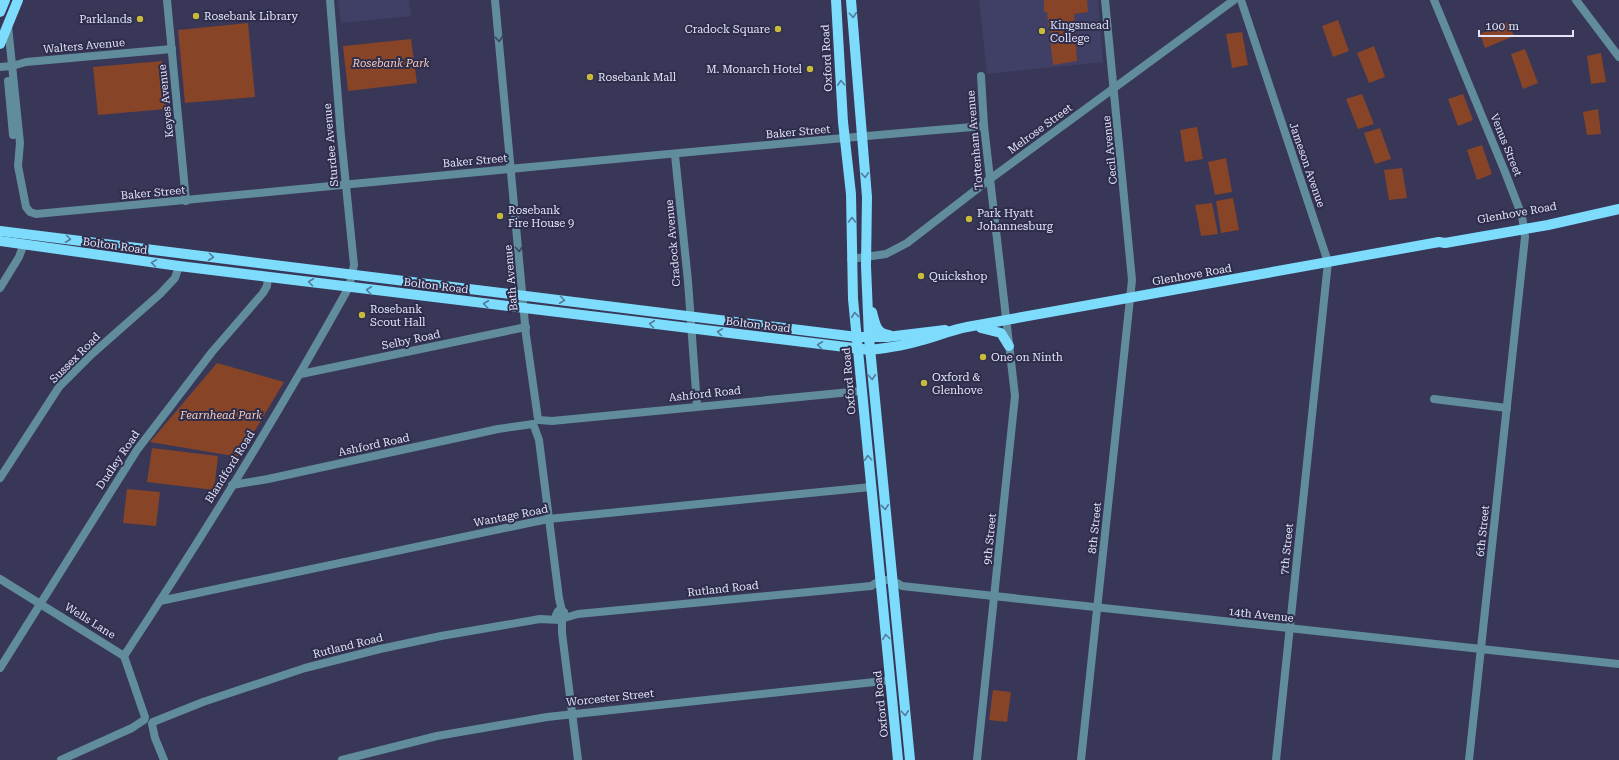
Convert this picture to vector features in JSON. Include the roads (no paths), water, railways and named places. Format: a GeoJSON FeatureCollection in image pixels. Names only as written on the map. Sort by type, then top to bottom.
{"type":"FeatureCollection","features":[{"type":"Feature","properties":{"kind":"main road"},"geometry":{"type":"LineString","coordinates":[[0,12],[5,0]]}},
{"type":"Feature","properties":{"kind":"main road"},"geometry":{"type":"LineString","coordinates":[[0,44],[18,0]]}},
{"type":"Feature","properties":{"kind":"main road","name":"Oxford Road"},"geometry":{"type":"LineString","coordinates":[[836,0],[845,139],[851,194],[852,259],[857,337],[871,487],[875,583],[881,592],[888,681],[898,760]]}},
{"type":"Feature","properties":{"kind":"main road","name":"Oxford Road"},"geometry":{"type":"LineString","coordinates":[[851,0],[867,197],[866,258],[869,338],[893,580],[898,589],[902,679],[910,760]]}},
{"type":"Feature","properties":{"kind":"main road","name":"Glenhove Road"},"geometry":{"type":"LineString","coordinates":[[870,350],[893,348],[918,342],[949,330],[1006,321],[1439,242],[1444,238],[1524,226],[1594,212],[1600,213],[1619,209]]}},
{"type":"Feature","properties":{"kind":"main road","name":"Bolton Road"},"geometry":{"type":"LineString","coordinates":[[0,231],[869,338]]}},
{"type":"Feature","properties":{"kind":"main road","name":"Bolton Road"},"geometry":{"type":"LineString","coordinates":[[0,242],[179,266],[859,350],[870,350]]}},
{"type":"Feature","properties":{"kind":"main road"},"geometry":{"type":"LineString","coordinates":[[867,296],[875,324],[880,332],[887,335],[906,335]]}},
{"type":"Feature","properties":{"kind":"main road"},"geometry":{"type":"LineString","coordinates":[[967,327],[998,332],[1004,337],[1010,346]]}},
{"type":"Feature","properties":{"kind":"main road","name":"Glenhove Road"},"geometry":{"type":"LineString","coordinates":[[869,338],[906,335],[941,329],[949,330]]}},
{"type":"Feature","properties":{"kind":"street","name":"Keyes Avenue"},"geometry":{"type":"LineString","coordinates":[[167,0],[186,201]]}},
{"type":"Feature","properties":{"kind":"street","name":"Sturdee Avenue"},"geometry":{"type":"LineString","coordinates":[[330,0],[354,265],[353,275],[349,287]]}},
{"type":"Feature","properties":{"kind":"street","name":"Bath Avenue"},"geometry":{"type":"LineString","coordinates":[[495,0],[536,422]]}},
{"type":"Feature","properties":{"kind":"street","name":"Cecil Avenue"},"geometry":{"type":"LineString","coordinates":[[1105,0],[1132,260],[1130,298]]}},
{"type":"Feature","properties":{"kind":"street","name":"Melrose Street"},"geometry":{"type":"LineString","coordinates":[[852,259],[886,254],[904,245],[990,179],[1234,0]]}},
{"type":"Feature","properties":{"kind":"street","name":"Jameson Avenue"},"geometry":{"type":"LineString","coordinates":[[1240,0],[1328,262],[1320,341]]}},
{"type":"Feature","properties":{"kind":"street","name":"Venus Street"},"geometry":{"type":"LineString","coordinates":[[1434,0],[1505,172],[1524,226],[1518,304]]}},
{"type":"Feature","properties":{"kind":"street"},"geometry":{"type":"LineString","coordinates":[[1576,0],[1619,57]]}},
{"type":"Feature","properties":{"kind":"street","name":"Baker Street"},"geometry":{"type":"LineString","coordinates":[[8,25],[6,67],[15,123],[18,166],[26,207],[30,212],[36,214],[298,191],[346,184],[511,168],[675,155],[845,139],[862,136],[984,126]]}},
{"type":"Feature","properties":{"kind":"street","name":"Walters Avenue"},"geometry":{"type":"LineString","coordinates":[[6,67],[26,62],[172,49]]}},
{"type":"Feature","properties":{"kind":"street","name":"Tottenham Avenue"},"geometry":{"type":"LineString","coordinates":[[981,76],[984,126],[1006,321]]}},
{"type":"Feature","properties":{"kind":"street","name":"Cradock Avenue"},"geometry":{"type":"LineString","coordinates":[[675,155],[691,317],[697,406]]}},
{"type":"Feature","properties":{"kind":"street"},"geometry":{"type":"LineString","coordinates":[[0,288],[19,257],[23,246]]}},
{"type":"Feature","properties":{"kind":"street","name":"Sussex Road"},"geometry":{"type":"LineString","coordinates":[[0,478],[59,387],[92,354],[160,294],[175,278],[179,266]]}},
{"type":"Feature","properties":{"kind":"street","name":"Dudley Road"},"geometry":{"type":"LineString","coordinates":[[0,668],[137,450],[212,352],[264,293],[267,286],[268,277]]}},
{"type":"Feature","properties":{"kind":"street","name":"Blandford Road"},"geometry":{"type":"LineString","coordinates":[[124,656],[160,601],[301,374],[349,287]]}},
{"type":"Feature","properties":{"kind":"street","name":"8th Street"},"geometry":{"type":"LineString","coordinates":[[1081,760],[1130,298]]}},
{"type":"Feature","properties":{"kind":"street","name":"6th Street"},"geometry":{"type":"LineString","coordinates":[[1469,760],[1518,304]]}},
{"type":"Feature","properties":{"kind":"street","name":"9th Street"},"geometry":{"type":"LineString","coordinates":[[977,760],[1015,396],[1006,321]]}},
{"type":"Feature","properties":{"kind":"street","name":"Selby Road"},"geometry":{"type":"LineString","coordinates":[[301,374],[526,327]]}},
{"type":"Feature","properties":{"kind":"street","name":"7th Street"},"geometry":{"type":"LineString","coordinates":[[1276,760],[1320,341]]}},
{"type":"Feature","properties":{"kind":"street","name":"Ashford Road"},"geometry":{"type":"LineString","coordinates":[[232,484],[268,479],[536,422],[861,391]]}},
{"type":"Feature","properties":{"kind":"street"},"geometry":{"type":"LineString","coordinates":[[1434,399],[1507,408]]}},
{"type":"Feature","properties":{"kind":"street"},"geometry":{"type":"LineString","coordinates":[[536,422],[578,760]]}},
{"type":"Feature","properties":{"kind":"street","name":"Wantage Road"},"geometry":{"type":"LineString","coordinates":[[160,601],[548,519],[871,487]]}},
{"type":"Feature","properties":{"kind":"street","name":"Wells Lane"},"geometry":{"type":"LineString","coordinates":[[0,579],[124,656]]}},
{"type":"Feature","properties":{"kind":"street","name":"Rutland Road"},"geometry":{"type":"LineString","coordinates":[[60,760],[148,721],[305,668],[394,646],[560,615],[893,580]]}},
{"type":"Feature","properties":{"kind":"street","name":"14th Avenue"},"geometry":{"type":"LineString","coordinates":[[881,592],[898,589],[994,597],[1619,664]]}},
{"type":"Feature","properties":{"kind":"street"},"geometry":{"type":"LineString","coordinates":[[124,656],[164,760]]}},
{"type":"Feature","properties":{"kind":"street","name":"Worcester Street"},"geometry":{"type":"LineString","coordinates":[[342,760],[451,734],[572,713],[902,679]]}},
{"type":"Feature","properties":{"kind":"place","name":"Rosebank Library"},"geometry":{"type":"Point","coordinates":[196,16]}},
{"type":"Feature","properties":{"kind":"place","name":"Parklands"},"geometry":{"type":"Point","coordinates":[140,19]}},
{"type":"Feature","properties":{"kind":"place","name":"Cradock Square"},"geometry":{"type":"Point","coordinates":[778,29]}},
{"type":"Feature","properties":{"kind":"place","name":"Kingsmead College"},"geometry":{"type":"Point","coordinates":[1042,31]}},
{"type":"Feature","properties":{"kind":"place","name":"M. Monarch Hotel"},"geometry":{"type":"Point","coordinates":[810,69]}},
{"type":"Feature","properties":{"kind":"place","name":"Rosebank Mall"},"geometry":{"type":"Point","coordinates":[590,77]}},
{"type":"Feature","properties":{"kind":"place","name":"Rosebank Fire House 9"},"geometry":{"type":"Point","coordinates":[500,216]}},
{"type":"Feature","properties":{"kind":"place","name":"Park Hyatt Johannesburg"},"geometry":{"type":"Point","coordinates":[969,219]}},
{"type":"Feature","properties":{"kind":"place","name":"Quickshop"},"geometry":{"type":"Point","coordinates":[921,276]}},
{"type":"Feature","properties":{"kind":"place","name":"Rosebank Scout Hall"},"geometry":{"type":"Point","coordinates":[362,315]}},
{"type":"Feature","properties":{"kind":"place","name":"One on Ninth"},"geometry":{"type":"Point","coordinates":[983,357]}},
{"type":"Feature","properties":{"kind":"place","name":"Oxford & Glenhove"},"geometry":{"type":"Point","coordinates":[924,383]}},
{"type":"Feature","properties":{"kind":"park label","name":"Rosebank Park"},"geometry":{"type":"Point","coordinates":[391,63]}},
{"type":"Feature","properties":{"kind":"park label","name":"Fearnhead Park"},"geometry":{"type":"Point","coordinates":[221,415]}}]}
